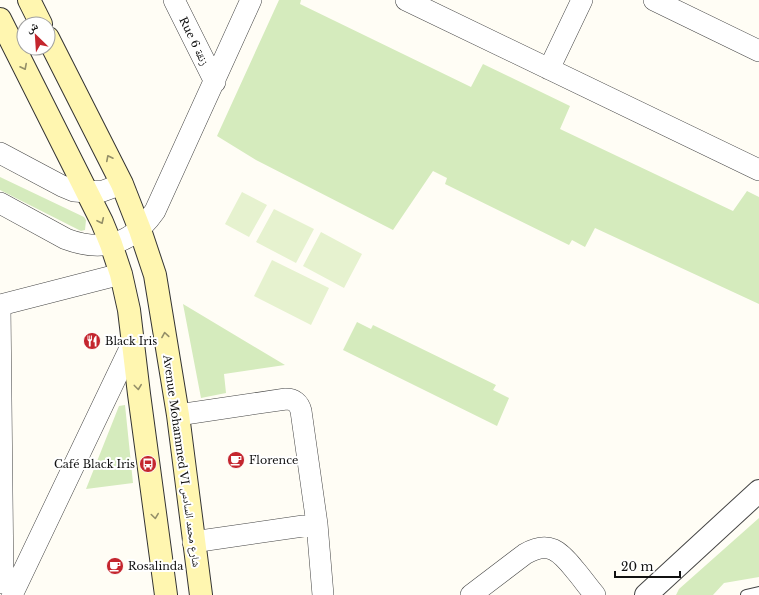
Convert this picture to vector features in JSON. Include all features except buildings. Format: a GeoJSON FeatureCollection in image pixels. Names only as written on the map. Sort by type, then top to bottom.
{"type":"FeatureCollection","features":[{"type":"Feature","properties":{"kind":"main road"},"geometry":{"type":"LineString","coordinates":[[28,0],[37,16]]}},
{"type":"Feature","properties":{"kind":"main road"},"geometry":{"type":"LineString","coordinates":[[0,19],[87,192],[111,244],[121,274],[128,310],[166,595]]}},
{"type":"Feature","properties":{"kind":"main road","name":"Avenue Mohammed VI شارع محمد السادس"},"geometry":{"type":"LineString","coordinates":[[56,54],[122,184],[140,230],[155,275],[178,415],[193,542],[201,595]]}},
{"type":"Feature","properties":{"kind":"street","name":"Rue 6 زنقة"},"geometry":{"type":"LineString","coordinates":[[174,0],[214,82]]}},
{"type":"Feature","properties":{"kind":"street"},"geometry":{"type":"LineString","coordinates":[[0,203],[66,239],[77,243],[89,245],[111,244],[123,240],[140,230],[155,212],[251,0]]}},
{"type":"Feature","properties":{"kind":"street"},"geometry":{"type":"LineString","coordinates":[[406,0],[759,170]]}},
{"type":"Feature","properties":{"kind":"street"},"geometry":{"type":"LineString","coordinates":[[549,69],[582,0]]}},
{"type":"Feature","properties":{"kind":"street"},"geometry":{"type":"LineString","coordinates":[[654,0],[684,6],[759,51]]}},
{"type":"Feature","properties":{"kind":"street"},"geometry":{"type":"LineString","coordinates":[[0,153],[74,191],[103,191],[122,184]]}},
{"type":"Feature","properties":{"kind":"street"},"geometry":{"type":"LineString","coordinates":[[7,588],[0,305],[121,274]]}},
{"type":"Feature","properties":{"kind":"street"},"geometry":{"type":"LineString","coordinates":[[7,588],[132,344]]}},
{"type":"Feature","properties":{"kind":"street"},"geometry":{"type":"LineString","coordinates":[[178,415],[286,399],[295,401],[300,407],[317,524],[323,595]]}},
{"type":"Feature","properties":{"kind":"street"},"geometry":{"type":"LineString","coordinates":[[646,595],[759,491]]}},
{"type":"Feature","properties":{"kind":"street"},"geometry":{"type":"LineString","coordinates":[[193,542],[317,524]]}},
{"type":"Feature","properties":{"kind":"street"},"geometry":{"type":"LineString","coordinates":[[471,595],[525,554],[533,549],[542,548],[552,549],[567,559],[595,595]]}},
{"type":"Feature","properties":{"kind":"lane"},"geometry":{"type":"LineString","coordinates":[[746,595],[759,592]]}},
{"type":"Feature","properties":{"kind":"green space"},"geometry":{"type":"Polygon","coordinates":[[[279,0],[301,0],[300,4],[471,87],[483,64],[570,106],[560,129],[733,211],[747,191],[759,197],[759,304],[595,228],[585,247],[572,240],[569,245],[445,184],[447,178],[433,171],[393,230],[256,160],[217,136],[279,0]]]}},
{"type":"Feature","properties":{"kind":"green space"},"geometry":{"type":"Polygon","coordinates":[[[0,177],[84,217],[86,220],[85,230],[81,231],[0,190],[0,177]]]}},
{"type":"Feature","properties":{"kind":"green space"},"geometry":{"type":"Polygon","coordinates":[[[242,192],[267,205],[249,237],[225,224],[242,192]]]}},
{"type":"Feature","properties":{"kind":"green space"},"geometry":{"type":"Polygon","coordinates":[[[274,209],[314,229],[296,263],[256,242],[274,209]]]}},
{"type":"Feature","properties":{"kind":"green space"},"geometry":{"type":"Polygon","coordinates":[[[321,232],[362,254],[344,288],[303,266],[321,232]]]}},
{"type":"Feature","properties":{"kind":"green space"},"geometry":{"type":"Polygon","coordinates":[[[272,260],[329,288],[311,325],[254,296],[272,260]]]}},
{"type":"Feature","properties":{"kind":"green space"},"geometry":{"type":"Polygon","coordinates":[[[183,304],[285,365],[224,374],[226,393],[201,398],[183,304]]]}},
{"type":"Feature","properties":{"kind":"green space"},"geometry":{"type":"Polygon","coordinates":[[[357,322],[371,329],[373,325],[496,385],[493,390],[509,398],[497,426],[343,350],[357,322]]]}},
{"type":"Feature","properties":{"kind":"green space"},"geometry":{"type":"Polygon","coordinates":[[[125,405],[133,483],[86,489],[119,406],[125,405]]]}},
{"type":"Feature","properties":{"kind":"green space"},"geometry":{"type":"Polygon","coordinates":[[[759,518],[759,577],[724,583],[713,595],[676,595],[679,589],[759,518]]]}},
{"type":"Feature","properties":{"kind":"place","name":"Black Iris"},"geometry":{"type":"Point","coordinates":[92,341]}},
{"type":"Feature","properties":{"kind":"place","name":"Florence"},"geometry":{"type":"Point","coordinates":[236,460]}},
{"type":"Feature","properties":{"kind":"place","name":"Café Black Iris"},"geometry":{"type":"Point","coordinates":[148,464]}},
{"type":"Feature","properties":{"kind":"place","name":"Rosalinda"},"geometry":{"type":"Point","coordinates":[115,566]}}]}
